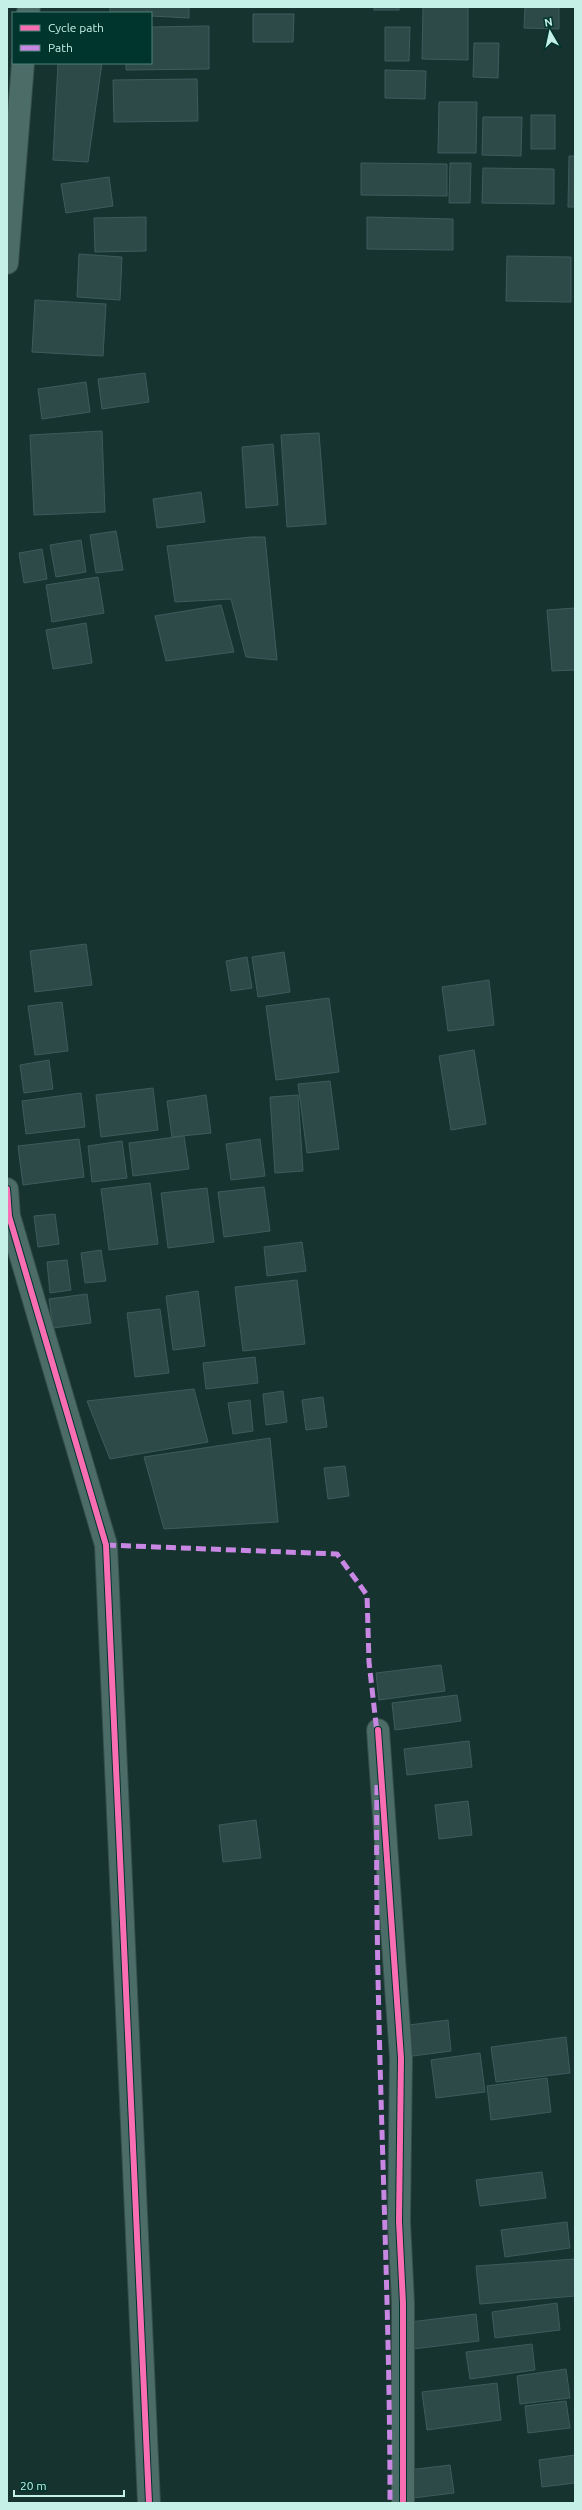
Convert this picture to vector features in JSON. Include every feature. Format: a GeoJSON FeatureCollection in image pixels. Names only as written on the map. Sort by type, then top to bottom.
{"type":"FeatureCollection","features":[{"type":"Feature","properties":{"kind":"street"},"geometry":{"type":"LineString","coordinates":[[7,263],[23,64]]}},
{"type":"Feature","properties":{"kind":"street"},"geometry":{"type":"LineString","coordinates":[[7,1189],[8,1216],[106,1545],[149,2503]]}},
{"type":"Feature","properties":{"kind":"street"},"geometry":{"type":"LineString","coordinates":[[378,1730],[401,2058],[399,2221],[403,2303],[403,2503]]}},
{"type":"Feature","properties":{"kind":"building"},"geometry":{"type":"Polygon","coordinates":[[[110,7],[189,7],[189,18],[152,16],[152,12],[110,12],[110,7]]]}},
{"type":"Feature","properties":{"kind":"building"},"geometry":{"type":"Polygon","coordinates":[[[374,7],[399,7],[399,10],[374,10],[374,7]]]}},
{"type":"Feature","properties":{"kind":"building"},"geometry":{"type":"Polygon","coordinates":[[[423,7],[468,7],[468,60],[422,59],[423,7]]]}},
{"type":"Feature","properties":{"kind":"building"},"geometry":{"type":"Polygon","coordinates":[[[525,7],[559,7],[559,29],[524,28],[525,7]]]}},
{"type":"Feature","properties":{"kind":"building"},"geometry":{"type":"Polygon","coordinates":[[[253,14],[294,14],[293,42],[253,42],[253,14]]]}},
{"type":"Feature","properties":{"kind":"building"},"geometry":{"type":"Polygon","coordinates":[[[209,26],[209,69],[126,70],[126,64],[152,64],[152,27],[209,26]]]}},
{"type":"Feature","properties":{"kind":"building"},"geometry":{"type":"Polygon","coordinates":[[[385,27],[410,27],[409,61],[385,61],[385,27]]]}},
{"type":"Feature","properties":{"kind":"building"},"geometry":{"type":"Polygon","coordinates":[[[474,43],[499,43],[498,78],[473,77],[474,43]]]}},
{"type":"Feature","properties":{"kind":"building"},"geometry":{"type":"Polygon","coordinates":[[[58,64],[102,64],[88,162],[53,160],[58,64]]]}},
{"type":"Feature","properties":{"kind":"building"},"geometry":{"type":"Polygon","coordinates":[[[385,70],[426,71],[425,99],[385,98],[385,70]]]}},
{"type":"Feature","properties":{"kind":"building"},"geometry":{"type":"Polygon","coordinates":[[[197,79],[198,121],[114,122],[113,80],[197,79]]]}},
{"type":"Feature","properties":{"kind":"building"},"geometry":{"type":"Polygon","coordinates":[[[439,102],[477,102],[476,153],[438,153],[439,102]]]}},
{"type":"Feature","properties":{"kind":"building"},"geometry":{"type":"Polygon","coordinates":[[[531,115],[555,115],[555,149],[531,149],[531,115]]]}},
{"type":"Feature","properties":{"kind":"building"},"geometry":{"type":"Polygon","coordinates":[[[483,117],[522,117],[521,156],[482,155],[483,117]]]}},
{"type":"Feature","properties":{"kind":"building"},"geometry":{"type":"Polygon","coordinates":[[[569,156],[575,156],[575,207],[568,207],[569,156]]]}},
{"type":"Feature","properties":{"kind":"building"},"geometry":{"type":"Polygon","coordinates":[[[361,163],[447,164],[447,196],[361,195],[361,163]]]}},
{"type":"Feature","properties":{"kind":"building"},"geometry":{"type":"Polygon","coordinates":[[[450,163],[471,163],[470,203],[449,203],[450,163]]]}},
{"type":"Feature","properties":{"kind":"building"},"geometry":{"type":"Polygon","coordinates":[[[483,168],[554,169],[554,204],[482,203],[483,168]]]}},
{"type":"Feature","properties":{"kind":"building"},"geometry":{"type":"Polygon","coordinates":[[[109,177],[113,206],[66,213],[61,184],[109,177]]]}},
{"type":"Feature","properties":{"kind":"building"},"geometry":{"type":"Polygon","coordinates":[[[146,217],[146,251],[95,252],[94,218],[146,217]]]}},
{"type":"Feature","properties":{"kind":"building"},"geometry":{"type":"Polygon","coordinates":[[[367,217],[453,219],[453,250],[367,249],[367,217]]]}},
{"type":"Feature","properties":{"kind":"building"},"geometry":{"type":"Polygon","coordinates":[[[79,254],[122,257],[120,300],[77,297],[79,254]]]}},
{"type":"Feature","properties":{"kind":"building"},"geometry":{"type":"Polygon","coordinates":[[[507,256],[571,257],[571,302],[506,301],[507,256]]]}},
{"type":"Feature","properties":{"kind":"building"},"geometry":{"type":"Polygon","coordinates":[[[35,300],[106,304],[103,356],[32,352],[35,300]]]}},
{"type":"Feature","properties":{"kind":"building"},"geometry":{"type":"Polygon","coordinates":[[[145,373],[149,402],[102,409],[98,379],[145,373]]]}},
{"type":"Feature","properties":{"kind":"building"},"geometry":{"type":"Polygon","coordinates":[[[86,382],[90,412],[42,419],[38,389],[86,382]]]}},
{"type":"Feature","properties":{"kind":"building"},"geometry":{"type":"Polygon","coordinates":[[[102,431],[105,512],[34,515],[30,435],[102,431]]]}},
{"type":"Feature","properties":{"kind":"building"},"geometry":{"type":"Polygon","coordinates":[[[319,433],[326,524],[287,527],[281,435],[319,433]]]}},
{"type":"Feature","properties":{"kind":"building"},"geometry":{"type":"Polygon","coordinates":[[[273,444],[278,505],[246,508],[242,447],[273,444]]]}},
{"type":"Feature","properties":{"kind":"building"},"geometry":{"type":"Polygon","coordinates":[[[201,492],[205,522],[157,528],[153,499],[201,492]]]}},
{"type":"Feature","properties":{"kind":"building"},"geometry":{"type":"Polygon","coordinates":[[[116,531],[123,570],[96,573],[90,535],[116,531]]]}},
{"type":"Feature","properties":{"kind":"building"},"geometry":{"type":"Polygon","coordinates":[[[251,537],[265,537],[277,660],[246,657],[231,599],[175,602],[167,546],[251,537]]]}},
{"type":"Feature","properties":{"kind":"building"},"geometry":{"type":"Polygon","coordinates":[[[81,540],[86,572],[56,577],[50,545],[81,540]]]}},
{"type":"Feature","properties":{"kind":"building"},"geometry":{"type":"Polygon","coordinates":[[[42,549],[47,579],[24,583],[19,553],[42,549]]]}},
{"type":"Feature","properties":{"kind":"building"},"geometry":{"type":"Polygon","coordinates":[[[98,577],[104,613],[52,622],[46,585],[98,577]]]}},
{"type":"Feature","properties":{"kind":"building"},"geometry":{"type":"Polygon","coordinates":[[[221,605],[234,652],[166,661],[155,616],[221,605]]]}},
{"type":"Feature","properties":{"kind":"building"},"geometry":{"type":"Polygon","coordinates":[[[575,608],[575,670],[552,671],[547,610],[575,608]]]}},
{"type":"Feature","properties":{"kind":"building"},"geometry":{"type":"Polygon","coordinates":[[[86,623],[92,663],[53,669],[46,630],[86,623]]]}},
{"type":"Feature","properties":{"kind":"building"},"geometry":{"type":"Polygon","coordinates":[[[86,944],[92,985],[35,992],[30,951],[86,944]]]}},
{"type":"Feature","properties":{"kind":"building"},"geometry":{"type":"Polygon","coordinates":[[[284,952],[290,992],[258,997],[252,957],[284,952]]]}},
{"type":"Feature","properties":{"kind":"building"},"geometry":{"type":"Polygon","coordinates":[[[247,957],[252,988],[231,991],[226,961],[247,957]]]}},
{"type":"Feature","properties":{"kind":"building"},"geometry":{"type":"Polygon","coordinates":[[[489,980],[494,1025],[448,1031],[442,987],[489,980]]]}},
{"type":"Feature","properties":{"kind":"building"},"geometry":{"type":"Polygon","coordinates":[[[329,998],[339,1072],[276,1080],[266,1006],[329,998]]]}},
{"type":"Feature","properties":{"kind":"building"},"geometry":{"type":"Polygon","coordinates":[[[62,1002],[68,1051],[35,1055],[28,1006],[62,1002]]]}},
{"type":"Feature","properties":{"kind":"building"},"geometry":{"type":"Polygon","coordinates":[[[474,1050],[486,1124],[451,1130],[439,1056],[474,1050]]]}},
{"type":"Feature","properties":{"kind":"building"},"geometry":{"type":"Polygon","coordinates":[[[49,1060],[53,1089],[24,1093],[20,1065],[49,1060]]]}},
{"type":"Feature","properties":{"kind":"building"},"geometry":{"type":"Polygon","coordinates":[[[330,1081],[339,1149],[307,1153],[298,1084],[330,1081]]]}},
{"type":"Feature","properties":{"kind":"building"},"geometry":{"type":"Polygon","coordinates":[[[153,1088],[158,1130],[101,1137],[96,1095],[153,1088]]]}},
{"type":"Feature","properties":{"kind":"building"},"geometry":{"type":"Polygon","coordinates":[[[81,1093],[85,1127],[26,1134],[22,1101],[81,1093]]]}},
{"type":"Feature","properties":{"kind":"building"},"geometry":{"type":"Polygon","coordinates":[[[206,1095],[211,1133],[172,1137],[167,1101],[206,1095]]]}},
{"type":"Feature","properties":{"kind":"building"},"geometry":{"type":"Polygon","coordinates":[[[298,1095],[303,1171],[275,1173],[270,1097],[298,1095]]]}},
{"type":"Feature","properties":{"kind":"building"},"geometry":{"type":"Polygon","coordinates":[[[184,1136],[189,1169],[133,1176],[129,1143],[184,1136]]]}},
{"type":"Feature","properties":{"kind":"building"},"geometry":{"type":"Polygon","coordinates":[[[79,1139],[84,1177],[23,1185],[18,1146],[79,1139]]]}},
{"type":"Feature","properties":{"kind":"building"},"geometry":{"type":"Polygon","coordinates":[[[260,1139],[265,1176],[231,1180],[226,1144],[260,1139]]]}},
{"type":"Feature","properties":{"kind":"building"},"geometry":{"type":"Polygon","coordinates":[[[122,1141],[127,1178],[92,1182],[88,1146],[122,1141]]]}},
{"type":"Feature","properties":{"kind":"building"},"geometry":{"type":"Polygon","coordinates":[[[150,1183],[158,1244],[109,1250],[101,1189],[150,1183]]]}},
{"type":"Feature","properties":{"kind":"building"},"geometry":{"type":"Polygon","coordinates":[[[264,1187],[270,1231],[224,1237],[218,1192],[264,1187]]]}},
{"type":"Feature","properties":{"kind":"building"},"geometry":{"type":"Polygon","coordinates":[[[207,1188],[214,1242],[168,1248],[161,1193],[207,1188]]]}},
{"type":"Feature","properties":{"kind":"building"},"geometry":{"type":"Polygon","coordinates":[[[55,1214],[59,1244],[38,1247],[34,1216],[55,1214]]]}},
{"type":"Feature","properties":{"kind":"building"},"geometry":{"type":"Polygon","coordinates":[[[302,1242],[306,1271],[267,1276],[264,1247],[302,1242]]]}},
{"type":"Feature","properties":{"kind":"building"},"geometry":{"type":"Polygon","coordinates":[[[101,1250],[106,1281],[85,1283],[81,1253],[101,1250]]]}},
{"type":"Feature","properties":{"kind":"building"},"geometry":{"type":"Polygon","coordinates":[[[67,1260],[71,1290],[50,1293],[47,1262],[67,1260]]]}},
{"type":"Feature","properties":{"kind":"building"},"geometry":{"type":"Polygon","coordinates":[[[297,1280],[305,1344],[243,1351],[235,1287],[297,1280]]]}},
{"type":"Feature","properties":{"kind":"building"},"geometry":{"type":"Polygon","coordinates":[[[198,1291],[205,1346],[173,1350],[166,1296],[198,1291]]]}},
{"type":"Feature","properties":{"kind":"building"},"geometry":{"type":"Polygon","coordinates":[[[87,1294],[91,1323],[53,1328],[49,1299],[87,1294]]]}},
{"type":"Feature","properties":{"kind":"building"},"geometry":{"type":"Polygon","coordinates":[[[160,1309],[169,1373],[135,1377],[127,1313],[160,1309]]]}},
{"type":"Feature","properties":{"kind":"building"},"geometry":{"type":"Polygon","coordinates":[[[255,1357],[258,1383],[206,1389],[203,1363],[255,1357]]]}},
{"type":"Feature","properties":{"kind":"building"},"geometry":{"type":"Polygon","coordinates":[[[194,1389],[208,1442],[110,1459],[87,1401],[194,1389]]]}},
{"type":"Feature","properties":{"kind":"building"},"geometry":{"type":"Polygon","coordinates":[[[283,1391],[287,1422],[266,1425],[263,1394],[283,1391]]]}},
{"type":"Feature","properties":{"kind":"building"},"geometry":{"type":"Polygon","coordinates":[[[323,1397],[327,1427],[306,1430],[302,1400],[323,1397]]]}},
{"type":"Feature","properties":{"kind":"building"},"geometry":{"type":"Polygon","coordinates":[[[250,1400],[253,1431],[233,1434],[228,1403],[250,1400]]]}},
{"type":"Feature","properties":{"kind":"building"},"geometry":{"type":"Polygon","coordinates":[[[270,1438],[278,1522],[164,1529],[144,1457],[270,1438]]]}},
{"type":"Feature","properties":{"kind":"building"},"geometry":{"type":"Polygon","coordinates":[[[345,1466],[349,1496],[328,1499],[324,1468],[345,1466]]]}},
{"type":"Feature","properties":{"kind":"building"},"geometry":{"type":"Polygon","coordinates":[[[441,1665],[445,1691],[379,1700],[376,1673],[441,1665]]]}},
{"type":"Feature","properties":{"kind":"building"},"geometry":{"type":"Polygon","coordinates":[[[457,1695],[461,1721],[395,1730],[392,1703],[457,1695]]]}},
{"type":"Feature","properties":{"kind":"building"},"geometry":{"type":"Polygon","coordinates":[[[469,1741],[472,1767],[407,1775],[404,1749],[469,1741]]]}},
{"type":"Feature","properties":{"kind":"building"},"geometry":{"type":"Polygon","coordinates":[[[468,1801],[472,1835],[439,1839],[435,1805],[468,1801]]]}},
{"type":"Feature","properties":{"kind":"building"},"geometry":{"type":"Polygon","coordinates":[[[256,1820],[261,1858],[223,1862],[219,1825],[256,1820]]]}},
{"type":"Feature","properties":{"kind":"building"},"geometry":{"type":"Polygon","coordinates":[[[448,2020],[451,2051],[405,2057],[401,2026],[448,2020]]]}},
{"type":"Feature","properties":{"kind":"building"},"geometry":{"type":"Polygon","coordinates":[[[566,2037],[570,2073],[496,2082],[491,2047],[566,2037]]]}},
{"type":"Feature","properties":{"kind":"building"},"geometry":{"type":"Polygon","coordinates":[[[480,2053],[485,2092],[436,2098],[431,2060],[480,2053]]]}},
{"type":"Feature","properties":{"kind":"building"},"geometry":{"type":"Polygon","coordinates":[[[547,2078],[551,2112],[491,2120],[487,2086],[547,2078]]]}},
{"type":"Feature","properties":{"kind":"building"},"geometry":{"type":"Polygon","coordinates":[[[542,2172],[546,2198],[480,2206],[476,2180],[542,2172]]]}},
{"type":"Feature","properties":{"kind":"building"},"geometry":{"type":"Polygon","coordinates":[[[567,2222],[570,2248],[505,2257],[501,2230],[567,2222]]]}},
{"type":"Feature","properties":{"kind":"building"},"geometry":{"type":"Polygon","coordinates":[[[575,2259],[575,2296],[480,2304],[476,2266],[575,2259]]]}},
{"type":"Feature","properties":{"kind":"building"},"geometry":{"type":"Polygon","coordinates":[[[557,2303],[560,2330],[495,2338],[492,2312],[557,2303]]]}},
{"type":"Feature","properties":{"kind":"building"},"geometry":{"type":"Polygon","coordinates":[[[476,2314],[479,2341],[413,2349],[410,2322],[476,2314]]]}},
{"type":"Feature","properties":{"kind":"building"},"geometry":{"type":"Polygon","coordinates":[[[532,2344],[535,2370],[470,2379],[466,2352],[532,2344]]]}},
{"type":"Feature","properties":{"kind":"building"},"geometry":{"type":"Polygon","coordinates":[[[566,2369],[570,2398],[520,2404],[517,2376],[566,2369]]]}},
{"type":"Feature","properties":{"kind":"building"},"geometry":{"type":"Polygon","coordinates":[[[497,2383],[501,2420],[427,2430],[422,2392],[497,2383]]]}},
{"type":"Feature","properties":{"kind":"building"},"geometry":{"type":"Polygon","coordinates":[[[566,2401],[570,2428],[528,2433],[525,2406],[566,2401]]]}},
{"type":"Feature","properties":{"kind":"building"},"geometry":{"type":"Polygon","coordinates":[[[575,2455],[575,2483],[542,2487],[539,2460],[575,2455]]]}},
{"type":"Feature","properties":{"kind":"building"},"geometry":{"type":"Polygon","coordinates":[[[450,2465],[454,2493],[413,2498],[409,2470],[450,2465]]]}},
{"type":"Feature","properties":{"kind":"marked path"},"geometry":{"type":"LineString","coordinates":[[106,1545],[337,1554],[367,1595],[369,1662],[377,1733]]}},
{"type":"Feature","properties":{"kind":"marked path"},"geometry":{"type":"LineString","coordinates":[[377,1785],[378,1964],[388,2323],[390,2503]]}},
{"type":"Feature","properties":{"kind":"cycle path"},"geometry":{"type":"LineString","coordinates":[[7,1189],[9,1216],[106,1545],[149,2503]]}},
{"type":"Feature","properties":{"kind":"cycle path"},"geometry":{"type":"LineString","coordinates":[[378,1730],[401,2058],[399,2221],[403,2303],[403,2503]]}}]}
